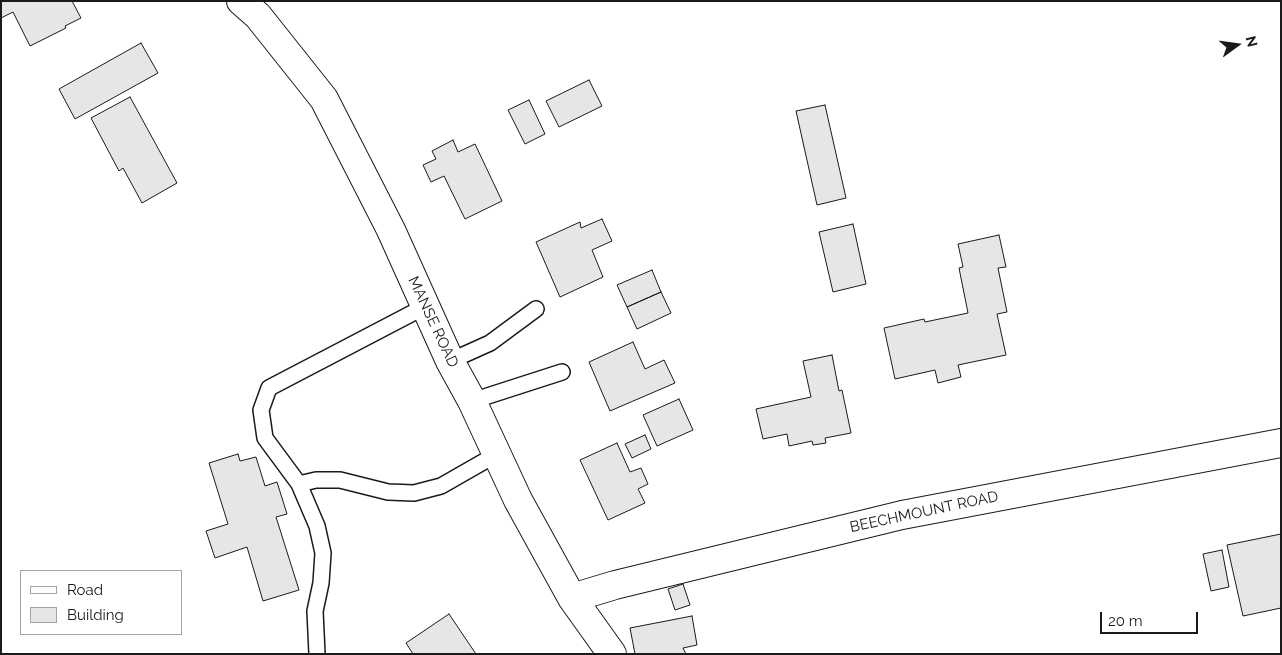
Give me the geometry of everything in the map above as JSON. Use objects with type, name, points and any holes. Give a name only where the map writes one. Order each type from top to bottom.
[{"type":"street","name":"MANSE ROAD","points":[[241,1],[258,16],[324,98],[391,230],[450,361],[472,400],[518,500],[572,598],[612,654]]},
{"type":"street","name":"BEECHMOUNT ROAD","points":[[572,598],[615,585],[902,515],[1281,444]]},
{"type":"lane","points":[[317,654],[315,612],[321,583],[323,553],[316,526],[299,484],[265,438],[261,410],[268,388],[426,306]]},
{"type":"lane","points":[[450,361],[490,343],[536,309]]},
{"type":"lane","points":[[472,400],[562,372]]},
{"type":"lane","points":[[299,484],[316,480],[340,480],[388,492],[414,493],[441,486],[497,454]]},
{"type":"building","points":[[1,1],[72,1],[81,18],[65,26],[66,28],[30,46],[13,12],[1,18]]},
{"type":"building","points":[[141,43],[158,73],[75,119],[59,89]]},
{"type":"building","points":[[589,80],[602,106],[559,127],[546,101]]},
{"type":"building","points":[[130,97],[177,183],[142,203],[123,168],[119,171],[91,118]]},
{"type":"building","points":[[529,100],[545,134],[525,144],[508,110]]},
{"type":"building","points":[[825,105],[846,198],[817,205],[796,111]]},
{"type":"building","points":[[453,140],[458,152],[475,144],[502,201],[465,219],[444,176],[431,182],[423,165],[436,159],[432,151]]},
{"type":"building","points":[[602,219],[612,241],[592,250],[603,277],[560,297],[536,242],[580,222],[581,228]]},
{"type":"building","points":[[853,224],[866,284],[833,292],[819,232]]},
{"type":"building","points":[[999,235],[1006,267],[998,268],[1007,312],[997,314],[1006,355],[958,365],[961,377],[938,383],[935,370],[895,379],[884,328],[924,319],[925,322],[968,313],[959,268],[963,267],[958,244]]},
{"type":"building","points":[[652,270],[661,292],[627,307],[617,285]]},
{"type":"building","points":[[661,292],[671,313],[637,329],[627,307]]},
{"type":"building","points":[[633,342],[645,369],[664,360],[675,383],[610,411],[589,362]]},
{"type":"building","points":[[832,355],[839,391],[842,390],[851,433],[825,438],[826,443],[813,445],[812,441],[789,446],[787,434],[763,439],[756,409],[811,397],[803,361]]},
{"type":"building","points":[[679,399],[693,430],[657,446],[643,415]]},
{"type":"building","points":[[645,435],[651,449],[632,458],[625,444]]},
{"type":"building","points":[[617,443],[630,472],[641,468],[648,484],[638,489],[645,503],[608,520],[580,460]]},
{"type":"building","points":[[238,454],[240,461],[256,457],[265,486],[277,482],[287,514],[276,517],[299,590],[263,601],[247,547],[215,558],[206,531],[228,524],[209,463]]},
{"type":"building","points":[[1281,534],[1281,608],[1243,616],[1227,545]]},
{"type":"building","points":[[1222,550],[1229,587],[1211,591],[1203,554]]},
{"type":"building","points":[[683,584],[690,605],[675,610],[668,589]]},
{"type":"building","points":[[449,614],[476,654],[413,654],[406,643]]},
{"type":"building","points":[[692,616],[697,645],[683,648],[686,654],[635,654],[630,628]]}]
